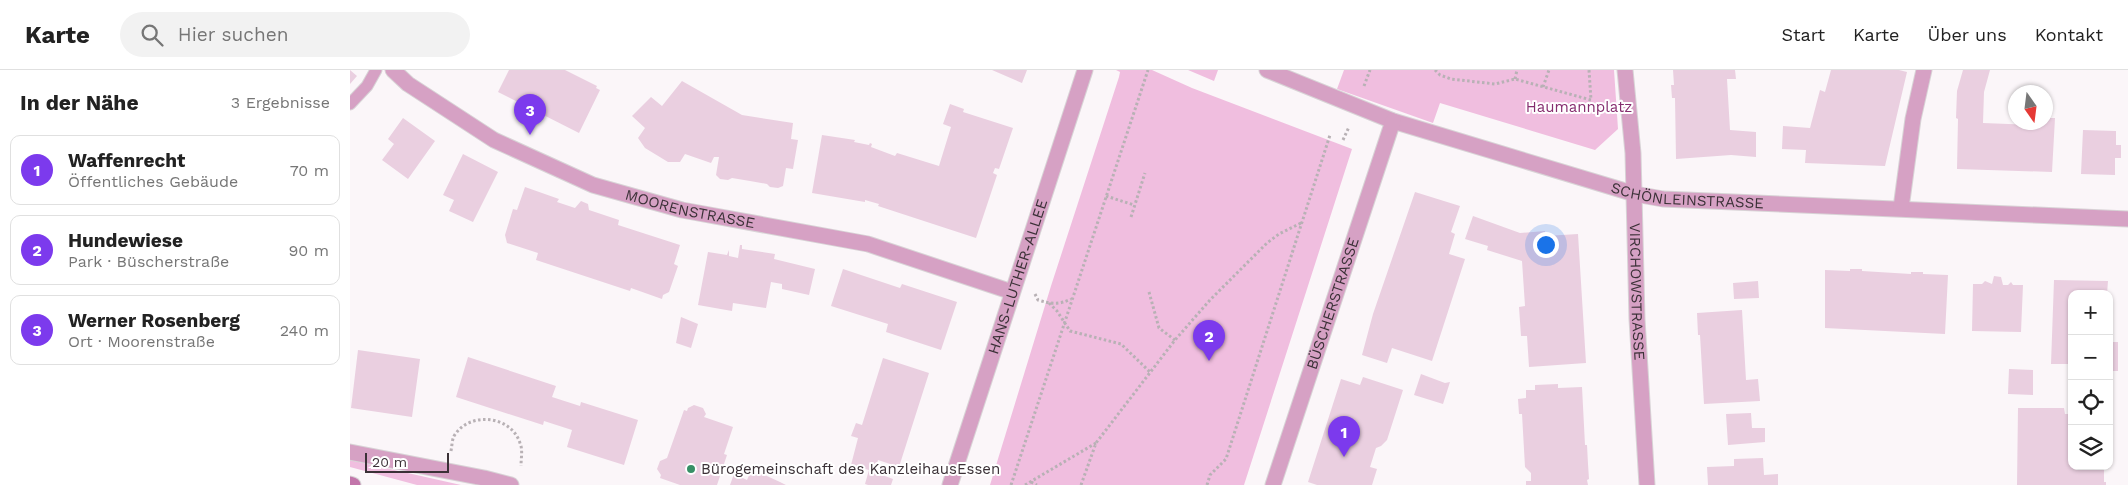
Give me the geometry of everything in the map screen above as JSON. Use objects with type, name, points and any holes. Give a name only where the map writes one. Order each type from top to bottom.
[{"type":"street","name":"MOORENSTRASSE","points":[[394,70],[408,84],[494,140],[592,185],[682,210],[868,244],[1012,292]]},
{"type":"street","name":"HANS-LUTHER-ALLEE","points":[[950,485],[1085,70]]},
{"type":"street","name":"SCHÖNLEINSTRASSE","points":[[1267,70],[1393,121],[1635,194],[1664,199],[2128,219]]},
{"type":"street","name":"VIRCHOWSTRASSE","points":[[1625,70],[1633,152],[1637,320],[1648,485]]},
{"type":"street","points":[[1901,208],[1913,119],[1924,70]]},
{"type":"street","name":"BÜSCHERSTRASSE","points":[[1272,485],[1393,121]]},
{"type":"street","points":[[350,452],[511,485]]},
{"type":"lane","points":[[350,104],[367,86],[376,70]]},
{"type":"path","points":[[1011,485],[1148,70]]},
{"type":"path","points":[[1435,70],[1440,75],[1451,79],[1495,84],[1515,79],[1591,100],[1589,70]]},
{"type":"path","points":[[1515,79],[1517,70]]},
{"type":"path","points":[[1543,87],[1549,70]]},
{"type":"path","points":[[1207,485],[1210,475],[1226,458],[1330,135]]},
{"type":"path","points":[[1131,217],[1145,173]]},
{"type":"path","points":[[1106,196],[1134,205]]},
{"type":"path","points":[[1081,485],[1096,443],[1175,340],[1210,300],[1260,249],[1279,234],[1302,223]]},
{"type":"path","points":[[1033,288],[1038,300],[1049,303],[1057,304],[1072,298]]},
{"type":"path","points":[[1149,292],[1159,328],[1175,340]]},
{"type":"path","points":[[1049,303],[1070,331],[1121,344],[1150,372]]},
{"type":"path","points":[[450,453],[454,437],[463,426],[474,420],[488,418],[510,428],[520,441],[522,450],[521,469]]},
{"type":"path","points":[[1025,485],[1096,443]]},
{"type":"path","points":[[1030,482],[1037,485]]},
{"type":"green space","points":[[1116,70],[1152,70],[1192,88],[1352,149],[1244,485],[990,485],[1051,286],[1119,77],[1120,72]]},
{"type":"green space","points":[[1188,70],[1218,70],[1214,81]]},
{"type":"green space","name":"Haumannplatz","points":[[1344,70],[1614,70],[1618,129],[1595,150],[1440,103],[1433,123],[1337,89]]},
{"type":"green space","points":[[350,460],[461,485],[417,485],[350,467]]},
{"type":"building","points":[[350,70],[357,76],[350,84]]},
{"type":"building","points":[[509,70],[565,70],[597,86],[596,88],[600,90],[579,133],[498,92]]},
{"type":"building","points":[[992,70],[1027,70],[1022,83]]},
{"type":"building","points":[[1673,70],[1735,70],[1736,79],[1727,79],[1730,130],[1756,132],[1756,157],[1731,155],[1676,159],[1675,98],[1672,98],[1671,85],[1674,85]]},
{"type":"building","points":[[1831,70],[1899,70],[1907,72],[1885,166],[1805,163],[1806,150],[1782,149],[1783,126],[1810,128],[1820,90],[1825,92]]},
{"type":"building","points":[[1963,70],[1990,70],[1984,92],[1983,123],[2008,124],[2008,130],[2053,130],[2053,118],[2055,118],[2052,172],[1957,169],[1957,91]]},
{"type":"building","points":[[682,81],[742,115],[793,123],[791,139],[798,140],[793,169],[786,168],[783,186],[778,188],[770,187],[767,184],[732,178],[728,180],[720,179],[716,175],[719,157],[714,157],[711,163],[685,154],[680,162],[668,162],[645,148],[638,138],[645,128],[632,116],[651,97],[662,106]]},
{"type":"building","points":[[950,104],[964,109],[963,112],[1013,128],[999,169],[995,168],[993,173],[997,175],[976,238],[865,200],[865,202],[812,193],[822,135],[855,140],[854,142],[869,145],[870,143],[872,144],[871,147],[895,156],[897,153],[939,166],[951,127],[943,124]]},
{"type":"building","points":[[403,118],[435,141],[408,179],[382,160],[394,144],[388,139]]},
{"type":"building","points":[[2083,130],[2116,131],[2116,145],[2121,145],[2121,158],[2115,158],[2115,175],[2081,174]]},
{"type":"building","points":[[463,154],[498,172],[473,222],[449,211],[454,200],[443,195]]},
{"type":"building","points":[[525,187],[559,199],[557,202],[575,208],[581,201],[588,204],[589,210],[619,220],[618,225],[680,245],[674,264],[678,266],[669,292],[663,295],[662,299],[631,288],[630,291],[536,260],[538,253],[507,243],[505,235],[513,209],[517,210]]},
{"type":"building","points":[[1415,192],[1460,206],[1451,232],[1455,234],[1449,254],[1465,259],[1432,361],[1392,348],[1387,363],[1362,355],[1373,314]]},
{"type":"building","points":[[1473,216],[1520,233],[1545,231],[1545,236],[1578,234],[1586,363],[1529,367],[1527,336],[1521,336],[1519,307],[1525,306],[1522,261],[1487,250],[1488,246],[1465,239]]},
{"type":"building","points":[[740,245],[742,245],[742,249],[775,254],[774,259],[815,269],[809,295],[782,289],[782,284],[771,282],[766,308],[733,303],[732,311],[698,305],[708,252],[727,255],[729,250],[729,256],[738,258]]},
{"type":"building","points":[[843,269],[900,288],[902,284],[957,302],[941,350],[886,332],[888,324],[831,306]]},
{"type":"building","points":[[1850,269],[1948,275],[1945,334],[1825,328],[1825,270],[1850,271]]},
{"type":"building","points":[[1994,276],[2001,277],[2003,285],[2008,285],[2011,282],[2013,285],[2023,285],[2021,332],[1972,331],[1973,284],[1982,284],[1985,281],[1992,284]]},
{"type":"building","points":[[2054,280],[2108,281],[2107,290],[2068,290],[2068,364],[2051,364]]},
{"type":"building","points":[[1758,281],[1759,298],[1734,299],[1733,283]]},
{"type":"building","points":[[1742,310],[1746,380],[1758,379],[1760,401],[1704,404],[1697,313]]},
{"type":"building","points":[[681,317],[698,324],[691,348],[676,343]]},
{"type":"building","points":[[2113,342],[2118,342],[2118,371],[2113,371]]},
{"type":"building","points":[[358,350],[420,359],[412,417],[351,408]]},
{"type":"building","points":[[468,357],[556,386],[552,397],[580,406],[581,402],[638,420],[624,465],[567,447],[572,430],[544,421],[543,425],[456,397]]},
{"type":"building","points":[[883,358],[929,373],[899,467],[878,460],[874,472],[893,479],[891,485],[868,485],[865,484],[869,470],[851,465],[858,438],[851,436],[856,423],[862,425]]},
{"type":"building","points":[[2009,369],[2033,370],[2033,395],[2008,394]]},
{"type":"building","points":[[1421,374],[1445,383],[1450,382],[1443,404],[1414,395]]},
{"type":"building","points":[[1363,377],[1403,390],[1387,440],[1376,448],[1370,467],[1377,469],[1372,485],[1317,485],[1308,482],[1341,379],[1360,385]]},
{"type":"building","points":[[1558,384],[1558,388],[1582,387],[1588,485],[1526,485],[1526,481],[1531,481],[1531,473],[1525,467],[1522,414],[1519,414],[1518,399],[1526,398],[1526,390],[1535,390],[1535,385]]},
{"type":"building","points":[[694,405],[703,408],[706,414],[704,417],[733,427],[724,454],[727,455],[717,485],[680,485],[660,478],[661,475],[657,469],[660,461],[667,458],[684,410],[687,411],[688,408]]},
{"type":"building","points":[[2018,408],[2064,408],[2065,414],[2068,414],[2068,470],[2104,470],[2104,482],[2106,482],[2106,485],[2017,485]]},
{"type":"building","points":[[1751,413],[1752,428],[1765,428],[1765,442],[1728,445],[1726,414]]},
{"type":"building","points":[[1763,458],[1764,475],[1778,474],[1778,485],[1708,485],[1707,467],[1734,466],[1734,459]]},
{"type":"building","points":[[752,469],[786,485],[730,485],[734,474],[747,480]]},
{"type":"place","name":"Werner Rosenberg","points":[[530,135]]},
{"type":"place","name":"Hundewiese","points":[[1209,361]]},
{"type":"place","name":"Waffenrecht","points":[[1344,457]]},
{"type":"place","name":"Bürogemeinschaft des KanzleihausEssen","points":[[691,469]]}]
